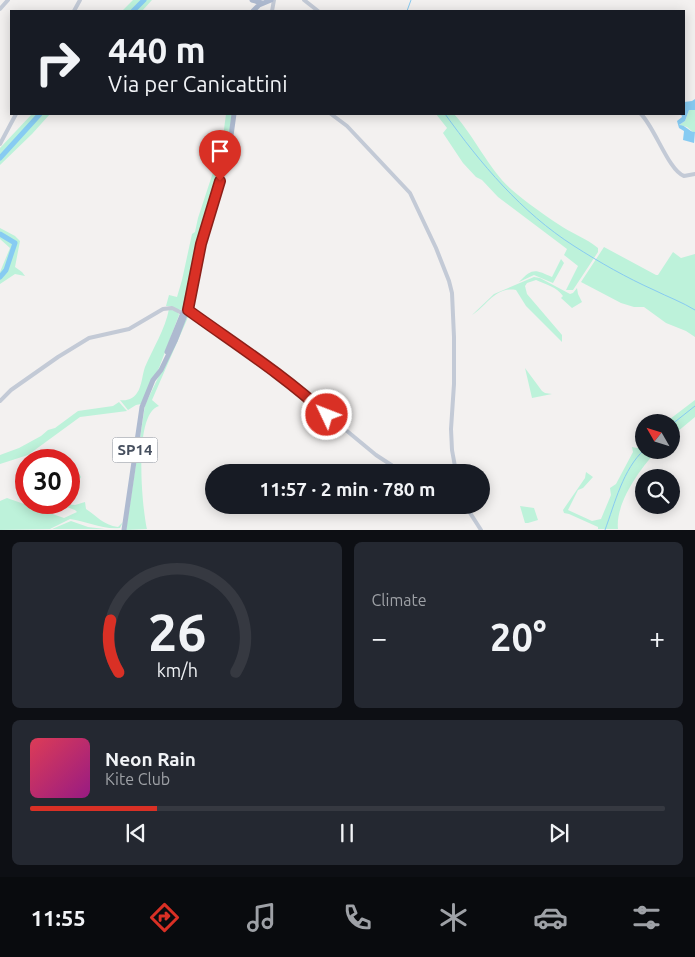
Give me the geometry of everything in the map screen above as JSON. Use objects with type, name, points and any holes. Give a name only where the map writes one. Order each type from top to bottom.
[{"type":"main road","points":[[250,0],[268,1]]},
{"type":"main road","points":[[253,10],[268,1]]},
{"type":"main road","name":"SP14","points":[[124,530],[142,407],[153,380],[175,341],[229,150],[234,115]]},
{"type":"main road","name":"SP14","points":[[158,374],[183,311],[197,260]]},
{"type":"street","points":[[0,9],[8,0]]},
{"type":"street","points":[[304,0],[317,10]]},
{"type":"street","points":[[268,1],[272,10]]},
{"type":"street","points":[[268,1],[272,10]]},
{"type":"street","points":[[0,144],[15,115]]},
{"type":"street","points":[[332,115],[347,126],[410,193],[449,280],[452,293],[454,337],[454,384],[451,430],[455,464]]},
{"type":"street","points":[[642,115],[652,128],[674,170],[684,176],[695,174]]},
{"type":"street","points":[[0,401],[11,390],[85,340],[129,329],[159,310],[172,308],[183,311],[266,364],[376,455],[390,464]]},
{"type":"street","points":[[471,514],[481,530]]},
{"type":"green space","points":[[133,0],[152,0],[143,10],[123,10]]},
{"type":"green space","points":[[689,110],[695,110],[695,132],[679,125],[685,121]]},
{"type":"green space","points":[[31,115],[49,115],[0,165],[0,148]]},
{"type":"green space","points":[[226,115],[232,115],[227,150],[196,255],[183,309],[179,310],[166,306],[169,295],[177,297],[192,234],[195,232],[222,145]]},
{"type":"green space","points":[[437,115],[455,115],[496,173],[512,190],[552,220],[598,248],[598,252],[573,290],[566,290],[578,266],[564,255],[567,249],[498,197],[482,180],[476,177],[463,163],[443,133],[447,128]]},
{"type":"green space","points":[[0,228],[20,241],[15,267],[25,276],[15,274],[0,284],[0,272],[10,248],[0,239]]},
{"type":"green space","points":[[604,247],[656,275],[658,275],[673,252],[681,258],[695,254],[695,337],[666,323],[644,307],[634,307],[621,303],[581,282]]},
{"type":"green space","points":[[561,259],[564,263],[553,283],[534,275],[519,282],[527,274],[534,271],[542,272],[552,277]]},
{"type":"green space","points":[[534,277],[540,278],[570,294],[577,288],[582,302],[572,308],[561,298],[563,296],[558,290],[551,286],[536,280],[527,283],[525,286],[527,294],[562,335],[562,342],[526,306],[516,290],[502,291],[472,315],[494,294]]},
{"type":"green space","points":[[169,309],[178,312],[179,315],[159,368],[141,404],[128,410],[120,400],[132,398],[139,390],[145,367],[162,332]]},
{"type":"green space","points":[[189,313],[191,314],[152,400],[159,406],[151,412],[145,425],[141,462],[143,502],[147,529],[126,530],[145,405]]},
{"type":"green space","points":[[525,368],[542,391],[552,394],[532,398]]},
{"type":"green space","points":[[695,400],[695,417],[680,430],[680,414],[677,414]]},
{"type":"green space","points":[[119,402],[127,411],[80,417],[36,449],[16,449],[41,436],[48,430],[55,428],[78,411],[113,406]]},
{"type":"green space","points":[[632,447],[635,448],[635,459],[650,459],[642,469],[635,469],[635,479],[620,509],[618,529],[598,529],[598,527],[564,513],[563,510],[585,478],[586,472],[593,477],[583,488],[578,490],[568,510],[592,521],[601,519],[611,495],[610,488],[616,484],[633,452]]},
{"type":"green space","points":[[15,449],[15,459],[0,464],[0,455]]},
{"type":"green space","points":[[7,498],[15,501],[15,514],[53,514],[64,518],[73,514],[80,514],[80,504],[85,502],[86,509],[104,522],[118,527],[123,522],[120,528],[114,528],[101,527],[70,519],[50,529],[0,530],[0,501]]},
{"type":"green space","points":[[520,506],[534,508],[538,520],[525,523]]},
{"type":"green space","points":[[71,521],[88,527],[105,529],[52,529]]},
{"type":"water","points":[[695,99],[695,110],[689,110],[685,121],[679,125],[695,132],[694,143],[683,140],[684,131],[679,128],[677,121],[682,117],[681,115],[685,115],[685,102]]},
{"type":"waterway","points":[[134,10],[144,0]]},
{"type":"waterway","points":[[407,10],[411,0]]},
{"type":"waterway","points":[[0,158],[39,115]]},
{"type":"waterway","points":[[446,115],[503,186],[555,233],[613,270],[695,310]]},
{"type":"waterway","points":[[0,234],[15,243],[6,270],[0,277]]},
{"type":"waterway","points":[[680,418],[695,406]]},
{"type":"waterway","points":[[605,530],[625,477],[636,459]]},
{"type":"route","points":[[220,181],[197,260],[188,310],[221,335],[266,364],[327,415]]}]
